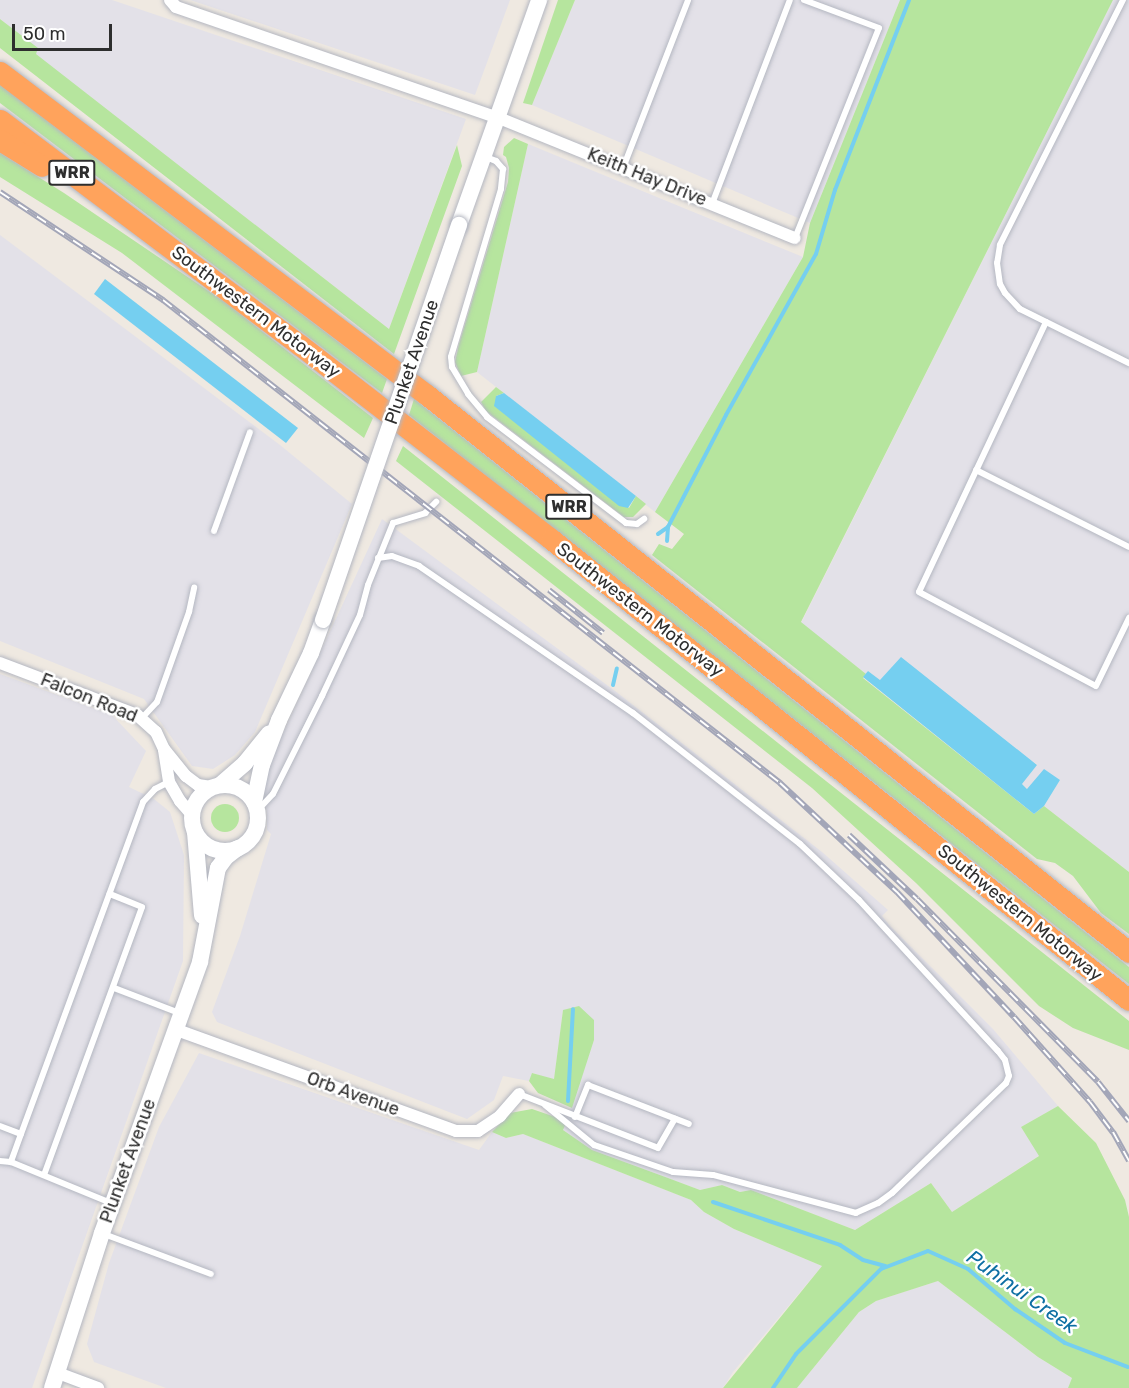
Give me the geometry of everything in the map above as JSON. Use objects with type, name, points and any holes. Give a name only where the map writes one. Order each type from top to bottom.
[{"type":"highway","name":"Southwestern Motorway","points":[[0,72],[445,409],[1129,952]]},
{"type":"highway","name":"Southwestern Motorway","points":[[0,120],[144,226],[542,532],[1129,1000]]},
{"type":"highway","points":[[0,140],[144,226]]},
{"type":"main road","name":"Plunket Avenue","points":[[256,807],[262,765],[323,620],[538,0]]},
{"type":"main road","name":"Plunket Avenue","points":[[217,786],[245,763],[279,720]]},
{"type":"main road","points":[[217,786],[240,788],[256,807],[254,833],[238,848],[218,850],[200,840],[194,823],[199,798],[217,786]]},
{"type":"main road","name":"Plunket Avenue","points":[[194,823],[204,935]]},
{"type":"main road","name":"Plunket Avenue","points":[[55,1380],[112,1203],[200,962],[218,868],[226,857],[238,848]]},
{"type":"street","name":"Keith Hay Drive","points":[[170,0],[176,7],[499,117],[795,238]]},
{"type":"street","name":"Falcon Road","points":[[0,663],[115,705],[141,719],[156,732],[164,749],[186,776],[198,785],[217,786]]},
{"type":"street","name":"Falcon Road","points":[[164,749],[170,782],[194,823]]},
{"type":"street","name":"Orb Avenue","points":[[179,1022],[456,1131],[478,1131],[500,1116],[519,1094]]},
{"type":"street","points":[[55,1380],[98,1388]]},
{"type":"lane","points":[[623,168],[688,0]]},
{"type":"lane","points":[[712,204],[790,0]]},
{"type":"lane","points":[[795,238],[879,28],[804,0]]},
{"type":"lane","points":[[1124,0],[1000,245],[997,263],[1000,284],[1020,309],[1129,363]]},
{"type":"lane","points":[[485,156],[496,161],[503,169],[501,189],[452,357],[452,367],[468,394],[487,417],[626,523],[637,524],[644,519]]},
{"type":"lane","points":[[1046,322],[919,591],[1096,686],[1129,618]]},
{"type":"lane","points":[[214,531],[250,432]]},
{"type":"lane","points":[[976,470],[1129,547]]},
{"type":"lane","points":[[256,807],[273,794],[317,706],[360,615],[378,558],[393,523],[425,513],[435,502]]},
{"type":"lane","points":[[378,558],[393,556],[419,566],[633,713],[800,844],[859,900],[998,1051],[1005,1060],[1009,1076],[1005,1083],[892,1193],[878,1203],[856,1213],[713,1174],[683,1174],[594,1145],[545,1105]]},
{"type":"lane","points":[[141,719],[157,702],[189,612],[194,588]]},
{"type":"lane","points":[[11,1162],[143,802],[155,789],[170,782]]},
{"type":"lane","points":[[44,1175],[142,907],[109,894]]},
{"type":"lane","points":[[114,988],[179,1022]]},
{"type":"lane","points":[[575,1117],[588,1085],[689,1124]]},
{"type":"lane","points":[[519,1094],[658,1148],[675,1118]]},
{"type":"lane","points":[[0,1126],[21,1134]]},
{"type":"lane","points":[[0,1161],[11,1162],[112,1203]]},
{"type":"lane","points":[[102,1233],[211,1274]]},
{"type":"shaded area","points":[[0,0],[112,0],[466,119],[389,329],[35,54],[37,48],[0,19]]},
{"type":"shaded area","points":[[190,0],[510,0],[475,95]]},
{"type":"shaded area","points":[[575,0],[900,0],[810,223],[532,105]]},
{"type":"shaded area","points":[[1113,0],[1129,0],[1129,872],[1044,806],[1060,780],[1028,789],[1022,784],[1037,764],[880,680],[868,671],[866,674],[801,623]]},
{"type":"shaded area","points":[[528,144],[803,257],[655,512],[477,372]]},
{"type":"shaded area","points":[[0,235],[280,445],[352,504],[255,732],[235,755],[213,769],[192,766],[144,699],[0,641]]},
{"type":"shaded area","points":[[382,519],[615,691],[822,852],[888,910],[882,916],[890,926],[993,1029],[1058,1106],[1021,1127],[1040,1155],[952,1212],[931,1183],[855,1230],[751,1190],[740,1192],[722,1185],[700,1190],[592,1150],[563,1130],[594,1040],[563,1010],[554,1080],[533,1073],[529,1081],[503,1076],[494,1100],[467,1119],[217,1022],[212,1012],[240,936],[271,834],[267,830],[264,790],[268,766]]},
{"type":"shaded area","points":[[0,674],[112,715],[146,751],[129,787],[154,799],[170,812],[184,855],[183,961],[32,1388],[0,1388]]},
{"type":"shaded area","points":[[199,1053],[479,1150],[492,1132],[506,1138],[523,1134],[691,1200],[704,1212],[734,1229],[822,1266],[733,1372],[723,1388],[166,1388],[94,1362],[87,1344],[109,1263],[159,1127]]},
{"type":"shaded area","points":[[938,1281],[1038,1357],[1072,1378],[1068,1388],[797,1388],[859,1312],[876,1301]]},
{"type":"green space","points":[[558,0],[575,0],[532,105],[523,103]]},
{"type":"green space","points":[[900,0],[1113,0],[801,622],[866,674],[863,678],[1034,814],[1044,806],[1129,872],[1129,934],[1101,913],[1073,876],[1055,863],[1037,859],[652,555],[659,544],[672,549],[684,534],[655,512],[803,257],[810,223]]},
{"type":"green space","points":[[0,19],[38,48],[36,54],[389,329],[457,145],[462,166],[394,354],[0,48]]},
{"type":"green space","points":[[0,85],[387,379],[382,393],[0,103]]},
{"type":"green space","points":[[514,138],[528,144],[477,372],[461,376],[455,362],[459,344],[508,182],[509,168],[506,157],[503,155],[504,147]]},
{"type":"green space","points":[[0,153],[64,193],[226,303],[373,418],[364,438],[122,253],[0,177]]},
{"type":"green space","points":[[496,387],[504,393],[496,396],[629,508],[636,496],[646,504],[633,517],[624,517],[486,411],[481,402]]},
{"type":"green space","points":[[414,399],[1129,967],[1129,984],[409,415]]},
{"type":"green space","points":[[403,446],[1129,1021],[1129,1050],[1073,1028],[1039,1006],[916,883],[812,788],[396,461]]},
{"type":"green space","points":[[225,804],[235,808],[239,818],[235,828],[225,832],[215,828],[211,818],[215,808]]},
{"type":"green space","points":[[579,1006],[594,1020],[594,1040],[572,1108],[538,1093],[529,1081],[532,1073],[554,1079],[563,1010]]},
{"type":"green space","points":[[1058,1106],[1096,1143],[1125,1200],[1129,1217],[1129,1388],[1068,1388],[1072,1378],[1038,1357],[938,1281],[876,1301],[859,1312],[797,1388],[723,1388],[822,1266],[734,1229],[704,1212],[691,1200],[523,1134],[506,1138],[492,1132],[510,1113],[532,1109],[567,1121],[563,1130],[592,1150],[700,1190],[722,1185],[740,1192],[751,1190],[855,1230],[931,1183],[952,1212],[1039,1156],[1021,1127]]},
{"type":"water","points":[[105,279],[298,428],[286,443],[94,294]]},
{"type":"water","points":[[504,393],[636,496],[628,508],[619,506],[494,406],[496,396]]},
{"type":"water","points":[[901,657],[1037,765],[1022,784],[1027,789],[1044,769],[1060,780],[1044,806],[1034,814],[863,677],[868,671],[880,680]]},
{"type":"waterway","points":[[668,527],[726,415],[816,254],[835,190],[909,0]]},
{"type":"waterway","points":[[658,534],[668,527],[667,541]]},
{"type":"waterway","points":[[613,685],[617,668]]},
{"type":"waterway","points":[[568,1101],[573,1009]]},
{"type":"waterway","points":[[713,1202],[840,1245],[863,1260],[885,1266]]},
{"type":"waterway","name":"Puhinui Creek","points":[[773,1388],[796,1354],[881,1269],[928,1251],[968,1269],[1015,1309],[1065,1343],[1128,1367]]},
{"type":"railway","points":[[0,192],[163,300],[780,783],[897,892],[1014,1017],[1090,1102],[1113,1132],[1129,1161]]},
{"type":"railway","points":[[549,590],[603,633]]},
{"type":"railway","points":[[849,835],[917,899],[1098,1082],[1129,1121]]}]
